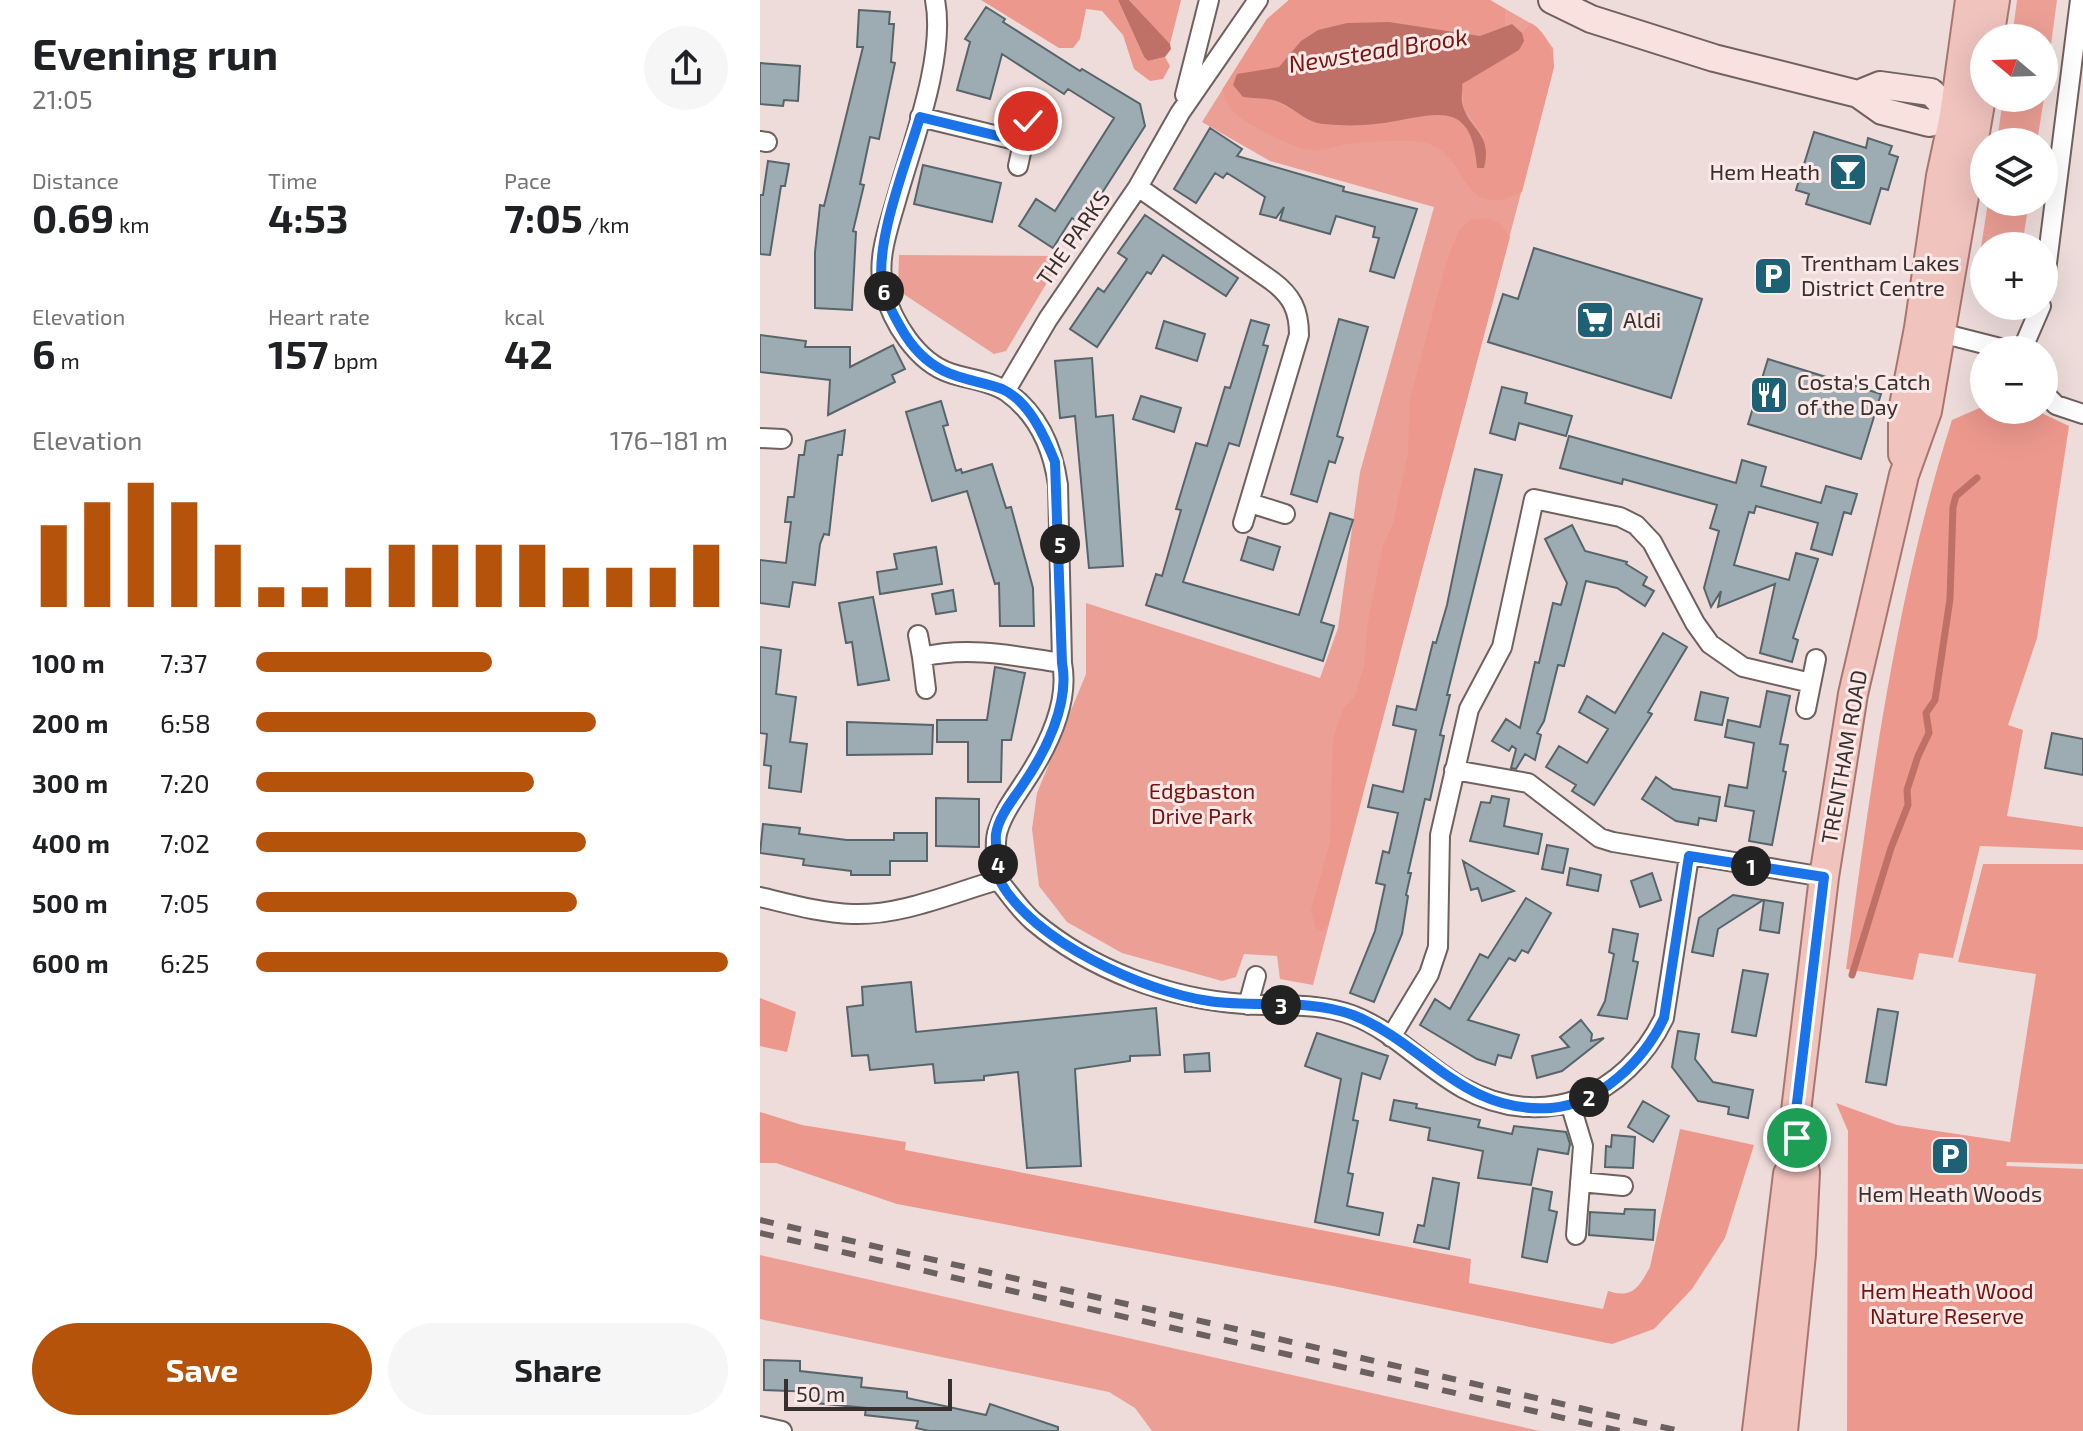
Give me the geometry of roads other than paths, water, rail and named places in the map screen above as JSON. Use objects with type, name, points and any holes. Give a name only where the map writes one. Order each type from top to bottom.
[{"type":"main road","points":[[1552,0],[1591,19],[1701,53],[1858,94],[1880,85],[1931,92],[1967,118]]},
{"type":"main road","name":"TRENTHAM ROAD","points":[[1771,1423],[1805,1186],[1796,1111],[1824,877],[1853,694],[1904,475],[1927,411],[1941,333],[1967,118],[1970,0]]},
{"type":"main road","points":[[1991,24],[1995,0]]},
{"type":"main road","name":"TRENTHAM ROAD","points":[[1904,475],[1903,411],[1919,328],[1941,176],[1970,111]]},
{"type":"street","points":[[935,0],[939,33],[920,117],[885,238],[881,266],[883,289],[906,336],[922,356],[945,372],[1006,390],[1031,415],[1046,439],[1055,462],[1062,663],[1066,683],[1040,754],[1007,807],[996,833],[998,880],[1030,919],[1065,946],[1164,990],[1207,1001],[1300,1005],[1353,1015],[1391,1037],[1461,1087],[1491,1101],[1524,1108],[1554,1108],[1590,1096],[1627,1070],[1654,1039],[1664,1018],[1689,856]]},
{"type":"street","name":"THE PARKS","points":[[1180,113],[1209,0]]},
{"type":"street","name":"THE PARKS","points":[[1006,390],[1048,319],[1138,187],[1180,113],[1258,0]]},
{"type":"street","points":[[2051,232],[2080,0]]},
{"type":"street","points":[[920,117],[1023,142]]},
{"type":"street","points":[[1018,166],[1028,121]]},
{"type":"street","points":[[1138,187],[1279,286],[1295,304],[1299,335],[1243,523]]},
{"type":"street","points":[[1941,333],[1970,340]]},
{"type":"street","points":[[2058,406],[2083,414]]},
{"type":"street","points":[[760,438],[782,439]]},
{"type":"street","points":[[1391,1037],[1429,974],[1438,947],[1440,835],[1469,709],[1502,647],[1534,499],[1620,517],[1636,525],[1652,542],[1695,623],[1710,644],[1743,667],[1811,683]]},
{"type":"street","points":[[1250,503],[1285,514]]},
{"type":"street","points":[[918,635],[926,689]]},
{"type":"street","points":[[922,657],[947,651],[982,652],[1062,663]]},
{"type":"street","points":[[1806,709],[1816,659]]},
{"type":"street","points":[[1454,770],[1528,783],[1600,838],[1689,856],[1824,877]]},
{"type":"street","points":[[760,897],[817,910],[854,914],[885,912],[998,880]]},
{"type":"street","points":[[1248,1005],[1256,976]]},
{"type":"street","points":[[1570,1103],[1583,1146],[1576,1235]]},
{"type":"street","points":[[1580,1182],[1623,1186]]},
{"type":"street","points":[[760,1426],[782,1431]]},
{"type":"water","points":[[1118,0],[1129,0],[1170,44],[1171,49],[1165,57],[1148,61],[1144,57]]},
{"type":"water","name":"Newstead Brook","points":[[1389,22],[1480,36],[1512,24],[1522,33],[1524,41],[1519,50],[1462,84],[1465,112],[1483,139],[1486,156],[1484,168],[1477,168],[1468,130],[1459,120],[1448,116],[1435,115],[1369,125],[1323,124],[1311,121],[1274,100],[1243,97],[1233,85],[1237,74],[1279,67],[1301,41],[1318,30],[1347,23]]},
{"type":"waterway","points":[[1852,975],[1891,848],[1908,805],[1907,790],[1929,733],[1926,713],[1935,700],[1950,599],[1953,507],[1956,496],[1977,478]]},
{"type":"railway","points":[[760,1220],[1680,1431]]},
{"type":"railway","points":[[760,1233],[1620,1431]]},
{"type":"place","name":"Hem Heath","points":[[1848,172]]},
{"type":"place","name":"Trentham Lakes District Centre","points":[[1773,276]]},
{"type":"place","name":"Aldi","points":[[1595,320]]},
{"type":"place","name":"Costa's Catch of the Day","points":[[1769,395]]},
{"type":"place","name":"Hem Heath Woods","points":[[1950,1156]]},
{"type":"park label","name":"Edgbaston Drive Park","points":[[1202,804]]},
{"type":"park label","name":"Hem Heath Wood Nature Reserve","points":[[1947,1304]]}]
